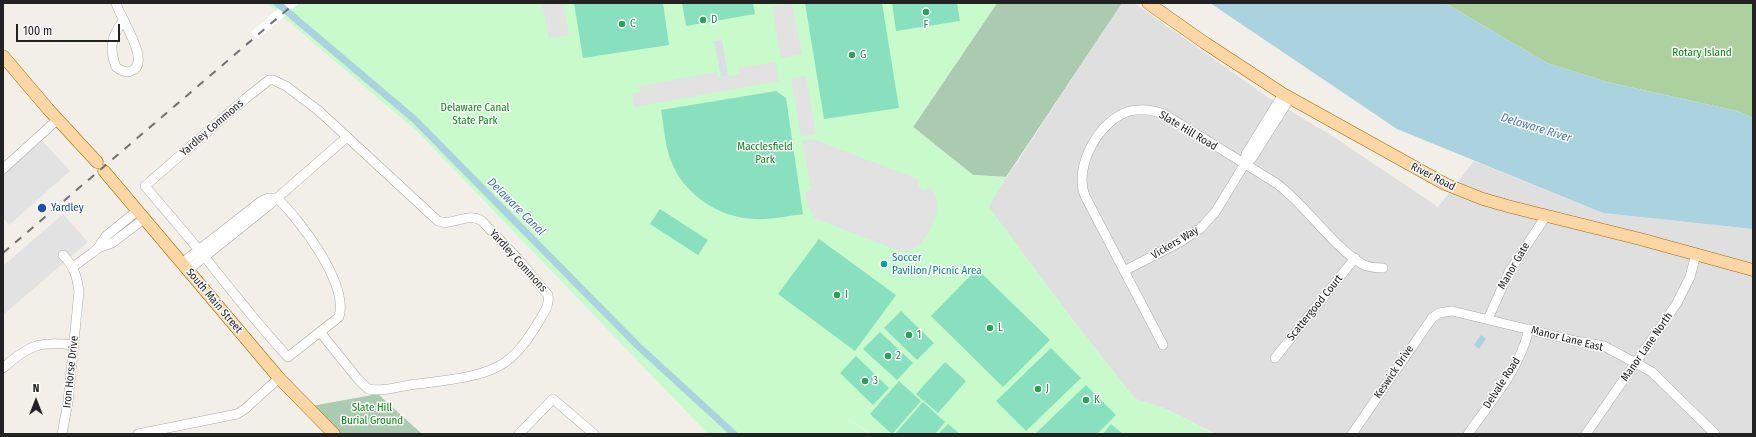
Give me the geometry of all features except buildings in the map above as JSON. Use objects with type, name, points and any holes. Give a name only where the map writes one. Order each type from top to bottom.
[{"type":"main road","name":"River Road","points":[[1148,3],[1205,43],[1287,96],[1445,184],[1483,199],[1753,270]]},
{"type":"main road","name":"South Main Street","points":[[3,56],[101,166],[279,378],[330,431]]},
{"type":"street","points":[[116,3],[123,21],[131,33],[139,59],[137,66],[133,71],[127,72],[116,67],[112,49],[114,32],[123,21]]},
{"type":"street","name":"Yardley Commons","points":[[276,198],[290,213],[327,262],[342,309],[339,316],[288,357],[256,322],[145,186],[269,80],[273,80],[286,86],[300,95],[438,221],[447,223],[468,218],[478,219],[482,222],[541,285],[548,296],[549,301],[546,310],[520,348],[501,366],[489,371],[457,378],[393,388],[368,390],[356,378],[320,332]]},
{"type":"street","name":"Vickers Way","points":[[1124,271],[1180,242],[1201,228],[1216,211],[1244,165],[1246,154],[1287,96]]},
{"type":"street","name":"Slate Hill Road","points":[[1163,345],[1085,196],[1081,179],[1085,159],[1100,134],[1110,123],[1122,114],[1130,111],[1143,109],[1164,114],[1290,194],[1337,242],[1355,258],[1365,265],[1375,268],[1383,268]]},
{"type":"street","points":[[3,169],[58,119]]},
{"type":"street","points":[[185,267],[276,198],[346,137]]},
{"type":"street","points":[[63,255],[72,266],[98,248],[106,236],[141,215]]},
{"type":"street","name":"Manor Gate","points":[[1488,319],[1509,272],[1546,216]]},
{"type":"street","name":"Manor Lane North","points":[[1586,434],[1677,304],[1690,277],[1696,254]]},
{"type":"street","name":"Scattergood Court","points":[[1275,358],[1355,258]]},
{"type":"street","name":"Iron Horse Drive","points":[[62,434],[66,413],[78,309],[78,281],[72,266]]},
{"type":"street","name":"Manor Lane East","points":[[1439,313],[1452,310],[1604,346],[1652,372],[1710,432]]},
{"type":"street","name":"Keswick Drive","points":[[1352,434],[1432,318],[1439,313]]},
{"type":"street","name":"Delvale Road","points":[[1468,434],[1519,360],[1529,329]]},
{"type":"street","points":[[3,368],[22,352],[36,345],[57,343],[74,345]]},
{"type":"street","points":[[138,434],[237,414],[245,409],[279,378]]},
{"type":"street","points":[[519,434],[553,399],[594,434]]},
{"type":"shaded area","points":[[542,3],[563,3],[569,35],[549,38]]},
{"type":"shaded area","points":[[792,3],[802,54],[781,58],[772,7]]},
{"type":"shaded area","points":[[1122,3],[1134,3],[1269,98],[1334,137],[1438,207],[1474,161],[1603,213],[1753,229],[1753,434],[1216,434],[1166,409],[1135,399],[1073,320],[988,207],[998,189]]},
{"type":"shaded area","points":[[722,40],[728,76],[721,77],[714,41]]},
{"type":"shaded area","points":[[775,62],[779,81],[634,107],[632,93],[640,92],[639,86],[717,72],[718,78],[739,74],[739,68]]},
{"type":"shaded area","points":[[806,76],[816,134],[801,136],[791,79]]},
{"type":"shaded area","points":[[814,139],[919,180],[918,186],[923,190],[930,187],[936,197],[937,210],[932,226],[921,243],[908,252],[900,251],[819,220],[813,216],[807,204],[805,192],[811,190],[802,140]]},
{"type":"shaded area","points":[[42,140],[70,171],[9,225],[3,218],[3,174]]},
{"type":"shaded area","points":[[63,214],[88,242],[3,315],[3,266]]},
{"type":"green space","name":"Macclesfield Park","points":[[267,3],[997,3],[913,127],[973,175],[1006,177],[989,207],[1073,320],[1135,399],[1166,409],[1215,434],[872,434],[838,413],[870,434],[708,434],[420,134]]},
{"type":"green space","name":"C","points":[[574,3],[663,3],[669,45],[583,58]]},
{"type":"green space","name":"D","points":[[682,3],[753,3],[755,14],[686,26]]},
{"type":"green space","name":"G","points":[[805,3],[882,3],[899,108],[824,119]]},
{"type":"green space","name":"F","points":[[892,3],[957,3],[960,21],[896,31]]},
{"type":"green space","points":[[997,3],[1122,3],[1006,177],[973,175],[913,127]]},
{"type":"green space","name":"Rotary Island","points":[[1445,3],[1753,3],[1753,118],[1737,111],[1607,82],[1547,63]]},
{"type":"green space","points":[[776,91],[786,98],[803,214],[754,219],[741,218],[716,209],[694,194],[684,184],[677,173],[667,149],[661,110]]},
{"type":"green space","points":[[660,209],[708,240],[698,255],[650,224]]},
{"type":"green space","name":"I","points":[[819,239],[896,295],[855,351],[778,294]]},
{"type":"green space","name":"L","points":[[977,269],[1050,340],[1003,387],[931,316]]},
{"type":"green space","name":"1","points":[[901,311],[934,343],[917,360],[884,328]]},
{"type":"green space","name":"2","points":[[880,332],[913,363],[897,380],[863,349]]},
{"type":"green space","name":"J","points":[[1051,348],[1081,378],[1026,431],[996,401]]},
{"type":"green space","name":"3","points":[[856,356],[889,388],[873,405],[840,373]]},
{"type":"green space","points":[[945,362],[966,381],[938,413],[916,394]]},
{"type":"green space","points":[[899,381],[921,401],[892,434],[870,414]]},
{"type":"green space","name":"K","points":[[1086,385],[1116,415],[1097,434],[1035,434]]},
{"type":"green space","name":"Slate Hill Burial Ground","points":[[378,394],[422,434],[334,434],[306,407]]},
{"type":"green space","points":[[923,402],[945,422],[935,434],[895,434]]},
{"type":"green space","points":[[948,424],[960,434],[938,434]]},
{"type":"green space","points":[[1111,424],[1123,434],[1103,434]]},
{"type":"water","name":"Delaware River","points":[[1210,3],[1445,3],[1547,63],[1607,82],[1737,111],[1753,118],[1753,229],[1603,213],[1397,129]]},
{"type":"water","points":[[1481,335],[1486,339],[1479,349],[1474,345]]},
{"type":"pier","points":[[285,3],[299,3],[258,39],[251,32]]},
{"type":"waterway","name":"Delaware Canal","points":[[277,3],[414,119],[637,345],[734,434]]},
{"type":"railway","points":[[3,253],[295,3]]},
{"type":"place","name":"F","points":[[926,12]]},
{"type":"place","name":"D","points":[[703,20]]},
{"type":"place","name":"C","points":[[622,24]]},
{"type":"place","name":"G","points":[[852,55]]},
{"type":"place","name":"Yardley","points":[[42,208]]},
{"type":"place","name":"Soccer Pavilion/Picnic Area","points":[[884,264]]},
{"type":"place","name":"I","points":[[837,295]]},
{"type":"place","name":"L","points":[[990,328]]},
{"type":"place","name":"1","points":[[909,335]]},
{"type":"place","name":"2","points":[[888,356]]},
{"type":"place","name":"3","points":[[865,381]]},
{"type":"place","name":"J","points":[[1038,389]]},
{"type":"place","name":"K","points":[[1086,400]]},
{"type":"park label","name":"Delaware Canal State Park","points":[[475,114]]}]
